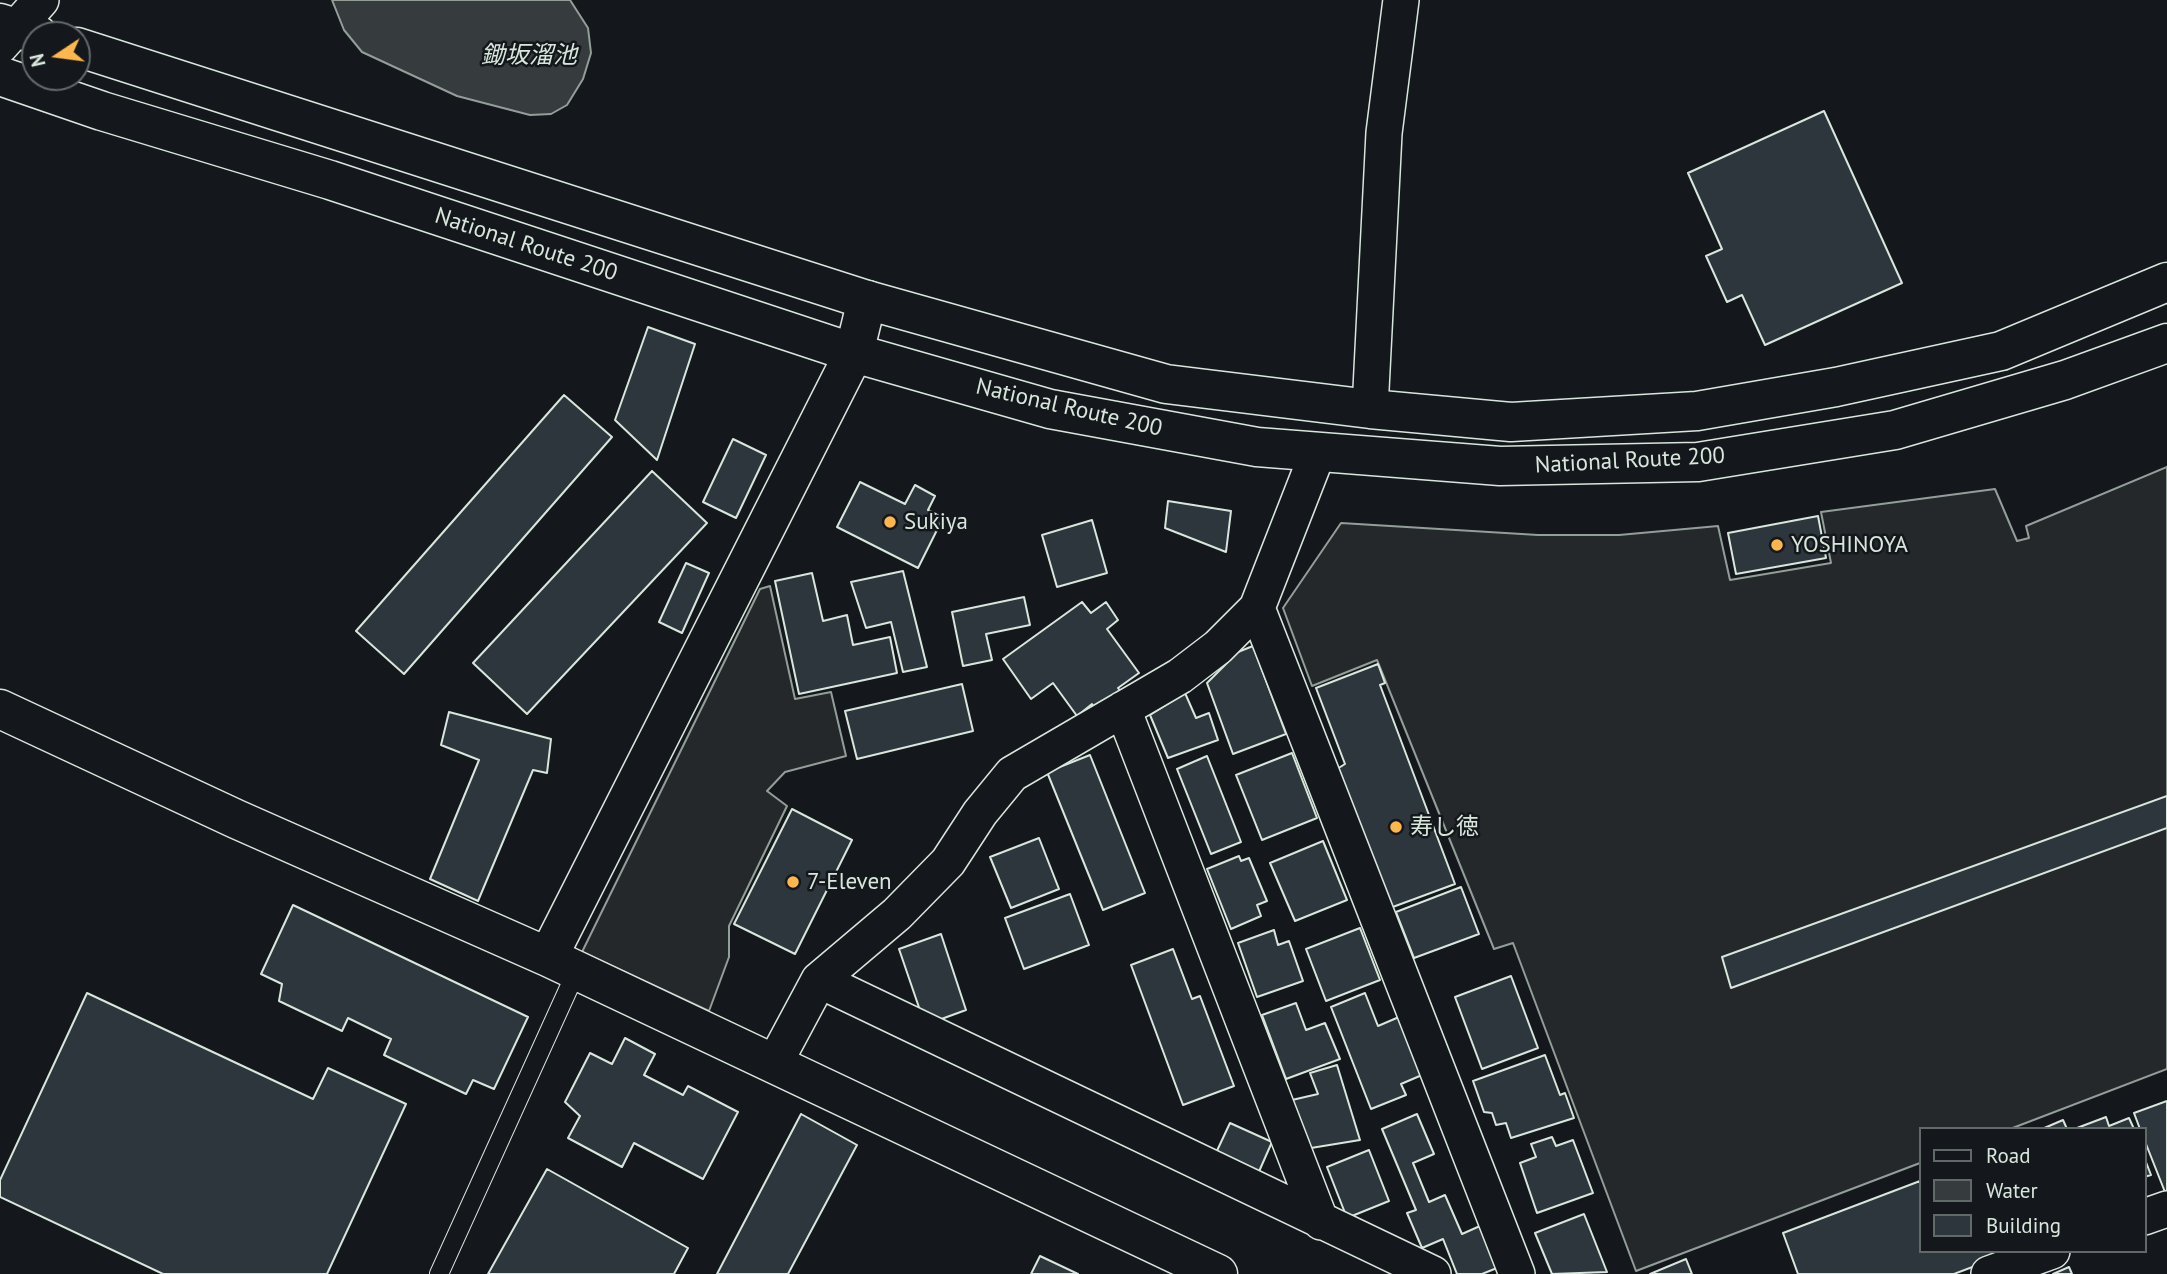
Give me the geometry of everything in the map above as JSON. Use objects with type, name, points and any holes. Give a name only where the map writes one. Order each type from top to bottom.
[{"type":"main road","name":"National Route 200","points":[[91,51],[867,300],[1166,384],[1370,409],[1511,422],[1697,411],[1836,387],[2001,351],[2167,282]]},
{"type":"main road","name":"National Route 200","points":[[0,76],[102,111],[330,180],[854,353],[1050,409],[1257,447],[1500,466],[1698,462],[1895,430],[2066,380],[2167,343]]},
{"type":"main road","points":[[563,963],[854,353],[867,300]]},
{"type":"main road","points":[[0,709],[236,818],[563,963],[1218,1274]]},
{"type":"street","points":[[13,33],[41,0]]},
{"type":"street","points":[[1370,409],[1384,133],[1401,0]]},
{"type":"street","points":[[774,1064],[819,980],[897,914],[948,862],[980,813],[1012,774],[1180,676],[1217,647],[1257,608],[1318,452]]},
{"type":"street","points":[[1257,608],[1517,1274]]},
{"type":"street","points":[[1123,709],[1321,1222]]},
{"type":"street","points":[[819,980],[1433,1274]]},
{"type":"street","points":[[2146,1216],[2167,1209]]},
{"type":"street","points":[[1989,1274],[2047,1253]]},
{"type":"lane","points":[[439,1274],[563,963]]},
{"type":"shaded area","points":[[2167,467],[2167,1069],[2015,1127],[1918,1127],[1918,1164],[1636,1271],[1513,943],[1494,949],[1377,660],[1312,686],[1283,608],[1341,523],[1538,535],[1619,535],[1718,526],[1730,580],[1831,563],[1821,512],[1995,489],[2017,541],[2029,538],[2026,526]]},
{"type":"shaded area","points":[[770,586],[795,699],[831,692],[846,756],[785,772],[767,791],[787,806],[729,926],[729,957],[709,1011],[582,952],[760,589]]},
{"type":"water","name":"鋤坂溜池","points":[[332,0],[570,0],[588,28],[591,53],[583,79],[567,105],[551,114],[530,115],[457,96],[362,52],[344,30]]},
{"type":"building","points":[[1824,111],[1902,283],[1765,345],[1742,295],[1727,302],[1706,256],[1722,249],[1688,173]]},
{"type":"building","points":[[648,327],[695,344],[657,460],[615,420]]},
{"type":"building","points":[[564,395],[612,437],[404,674],[356,631]]},
{"type":"building","points":[[733,439],[766,455],[736,518],[703,502]]},
{"type":"building","points":[[652,471],[707,523],[527,714],[473,663]]},
{"type":"building","name":"Sukiya","points":[[860,482],[905,504],[915,485],[935,496],[928,510],[943,518],[918,568],[837,527]]},
{"type":"building","points":[[1168,501],[1231,511],[1226,552],[1165,528]]},
{"type":"building","name":"YOSHINOYA","points":[[1818,516],[1826,558],[1736,574],[1728,533]]},
{"type":"building","points":[[1092,520],[1107,573],[1057,587],[1042,535]]},
{"type":"building","points":[[686,563],[709,573],[682,633],[659,622]]},
{"type":"building","points":[[903,571],[927,667],[903,672],[891,622],[866,628],[851,582]]},
{"type":"building","points":[[812,573],[823,621],[847,615],[853,645],[890,637],[897,673],[799,694],[775,581]]},
{"type":"building","points":[[1024,597],[1030,625],[986,634],[992,660],[963,666],[952,612]]},
{"type":"building","points":[[1082,602],[1091,613],[1106,602],[1118,620],[1107,629],[1139,673],[1118,688],[1124,696],[1099,714],[1092,704],[1077,716],[1053,683],[1031,699],[1003,659]]},
{"type":"building","points":[[1253,646],[1286,734],[1233,754],[1207,683],[1238,652]]},
{"type":"building","name":"寿し徳","points":[[1378,664],[1385,683],[1380,685],[1455,884],[1390,908],[1337,769],[1345,764],[1316,688]]},
{"type":"building","points":[[962,684],[973,731],[857,759],[845,711]]},
{"type":"building","points":[[1185,693],[1196,718],[1209,713],[1218,740],[1168,758],[1150,715]]},
{"type":"building","points":[[449,712],[551,739],[547,773],[533,770],[478,901],[430,879],[479,760],[441,745]]},
{"type":"building","points":[[1292,753],[1317,818],[1262,840],[1236,775]]},
{"type":"building","points":[[1090,755],[1145,893],[1103,910],[1047,772]]},
{"type":"building","points":[[1207,756],[1241,842],[1211,854],[1177,769]]},
{"type":"building","points":[[2167,796],[2167,828],[1731,988],[1722,957]]},
{"type":"building","name":"7-Eleven","points":[[792,809],[852,840],[795,954],[734,924]]},
{"type":"building","points":[[1039,838],[1059,889],[1011,908],[990,857]]},
{"type":"building","points":[[1323,841],[1347,900],[1295,921],[1270,863]]},
{"type":"building","points":[[1239,856],[1241,861],[1249,858],[1267,901],[1257,905],[1261,916],[1231,929],[1207,869]]},
{"type":"building","points":[[1461,887],[1479,934],[1414,958],[1396,912]]},
{"type":"building","points":[[1070,894],[1089,945],[1024,969],[1005,918]]},
{"type":"building","points":[[293,905],[528,1017],[494,1089],[473,1080],[466,1094],[384,1055],[391,1039],[348,1018],[342,1031],[279,1001],[282,984],[261,974]]},
{"type":"building","points":[[1360,928],[1380,980],[1326,1001],[1306,949]]},
{"type":"building","points":[[1274,930],[1278,945],[1289,941],[1303,981],[1257,997],[1238,943]]},
{"type":"building","points":[[941,934],[966,1010],[925,1025],[899,949]]},
{"type":"building","points":[[1173,949],[1192,999],[1200,996],[1234,1086],[1183,1105],[1131,965]]},
{"type":"building","points":[[1511,976],[1538,1048],[1482,1069],[1455,997]]},
{"type":"building","points":[[87,993],[313,1099],[328,1068],[406,1104],[327,1274],[163,1274],[0,1197],[0,1180]]},
{"type":"building","points":[[1365,993],[1378,1026],[1399,1017],[1422,1075],[1401,1084],[1406,1095],[1371,1109],[1331,1007]]},
{"type":"building","points":[[1296,1003],[1306,1030],[1325,1023],[1340,1059],[1286,1079],[1262,1015]]},
{"type":"building","points":[[625,1038],[655,1054],[644,1075],[683,1095],[688,1086],[738,1112],[703,1179],[634,1143],[622,1167],[568,1138],[580,1116],[565,1102],[590,1053],[612,1064]]},
{"type":"building","points":[[1545,1055],[1560,1095],[1565,1093],[1574,1118],[1511,1138],[1506,1123],[1496,1125],[1492,1113],[1484,1112],[1473,1081]]},
{"type":"building","points":[[1337,1065],[1360,1140],[1311,1148],[1292,1100],[1318,1094],[1310,1073]]},
{"type":"building","points":[[2167,1101],[2165,1192],[2146,1144],[2146,1127],[2139,1127],[2134,1113]]},
{"type":"building","points":[[801,1114],[857,1145],[788,1274],[717,1274]]},
{"type":"building","points":[[1417,1114],[1434,1154],[1413,1163],[1429,1202],[1445,1195],[1462,1234],[1480,1226],[1497,1268],[1482,1274],[1457,1274],[1443,1239],[1422,1248],[1407,1213],[1416,1210],[1382,1129]]},
{"type":"building","points":[[2106,1117],[2109,1126],[2129,1118],[2133,1127],[2080,1127]]},
{"type":"building","points":[[2063,1120],[2066,1127],[2047,1127]]},
{"type":"building","points":[[1230,1123],[1272,1142],[1257,1176],[1214,1157]]},
{"type":"building","points":[[1552,1137],[1556,1146],[1573,1140],[1593,1193],[1537,1213],[1520,1163],[1536,1157],[1531,1144]]},
{"type":"building","points":[[1369,1150],[1389,1201],[1347,1218],[1327,1167]]},
{"type":"building","points":[[2146,1162],[2151,1175],[2146,1176]]},
{"type":"building","points":[[547,1169],[688,1248],[674,1274],[488,1274]]},
{"type":"building","points":[[1918,1182],[1918,1253],[2009,1253],[1954,1274],[1798,1274],[1783,1233]]},
{"type":"building","points":[[1584,1214],[1607,1272],[1552,1274],[1535,1233]]},
{"type":"building","points":[[1040,1256],[1078,1274],[1031,1274]]},
{"type":"building","points":[[1686,1259],[1692,1274],[1650,1274]]},
{"type":"building","points":[[2069,1267],[2072,1274],[2053,1274]]},
{"type":"place","name":"Sukiya","points":[[890,522]]},
{"type":"place","name":"YOSHINOYA","points":[[1777,545]]},
{"type":"place","name":"寿し徳","points":[[1396,827]]},
{"type":"place","name":"7-Eleven","points":[[793,882]]}]
